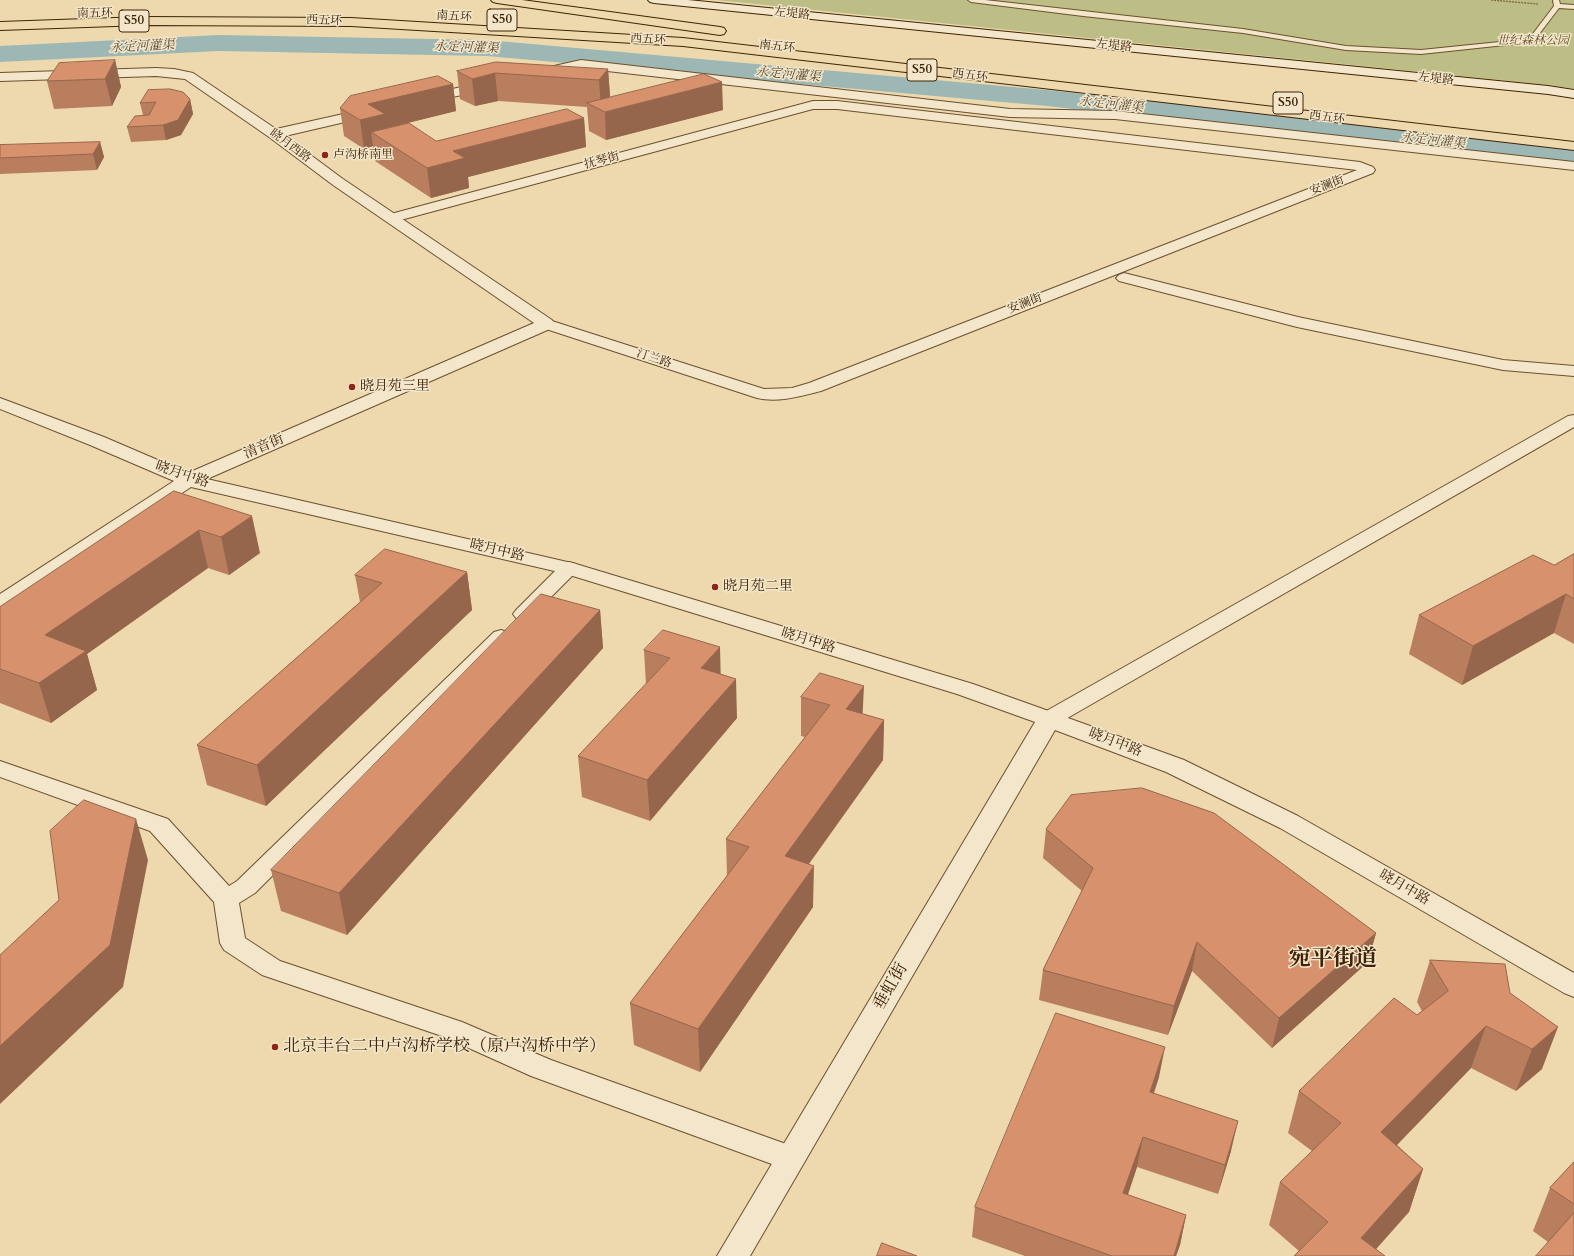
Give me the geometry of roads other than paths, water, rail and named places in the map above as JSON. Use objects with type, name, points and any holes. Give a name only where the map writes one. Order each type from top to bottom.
[{"type":"highway","points":[[497,0],[729,32]]},
{"type":"highway","name":"南五环","points":[[0,18],[57,15],[229,12],[350,13],[492,19],[666,34],[1002,71]]},
{"type":"highway","name":"南五环","points":[[0,26],[144,21],[268,21]]},
{"type":"highway","points":[[0,32],[62,28],[268,21]]},
{"type":"highway","name":"西五环","points":[[268,21],[350,22],[683,42],[1574,146]]},
{"type":"highway","points":[[854,50],[1002,71]]},
{"type":"highway","name":"西五环","points":[[1002,71],[1574,135]]},
{"type":"street","name":"左堤路","points":[[654,0],[1548,90],[1574,94]]},
{"type":"street","points":[[527,76],[581,64],[1010,113],[1115,115],[1574,166]]},
{"type":"street","name":"晓月西路","points":[[0,77],[156,72],[189,76],[546,324]]},
{"type":"street","points":[[412,102],[504,81]]},
{"type":"street","name":"抚琴街","points":[[392,218],[813,105]]},
{"type":"street","name":"安澜街","points":[[763,394],[792,393],[815,387],[1368,170],[1360,166],[838,105],[813,105]]},
{"type":"street","points":[[274,134],[381,110]]},
{"type":"street","points":[[1124,278],[1313,325],[1503,365],[1574,371]]},
{"type":"street","name":"汀兰路","points":[[546,324],[763,394]]},
{"type":"street","name":"清音街","points":[[0,604],[188,480],[546,324]]},
{"type":"street","name":"晓月中路","points":[[0,403],[97,441],[188,480],[569,568],[958,687],[1049,719],[1175,766],[1289,822],[1574,986]]},
{"type":"street","points":[[1049,719],[1574,420]]},
{"type":"street","points":[[226,899],[246,887],[569,568]]},
{"type":"street","name":"垂虹街","points":[[733,1256],[1049,719]]},
{"type":"street","points":[[0,769],[159,825],[226,899],[233,943],[271,968],[452,1029],[541,1068],[790,1158]]},
{"type":"lane","points":[[971,0],[1083,14],[1243,31],[1346,48],[1421,52],[1532,41],[1557,3],[1574,8]]},
{"type":"waterway","name":"永定河灌渠","points":[[0,54],[219,43],[487,48],[1047,98],[1574,156]]},
{"type":"place","name":"卢沟桥南里","points":[[325,155]]},
{"type":"place","name":"晓月苑三里","points":[[352,387]]},
{"type":"place","name":"晓月苑二里","points":[[715,587]]},
{"type":"place","name":"北京丰台二中卢沟桥学校（原卢沟桥中学）","points":[[275,1047]]},
{"type":"district","name":"宛平街道","points":[[1333,960]]},
{"type":"park label","name":"世纪森林公园","points":[[1533,41]]}]
